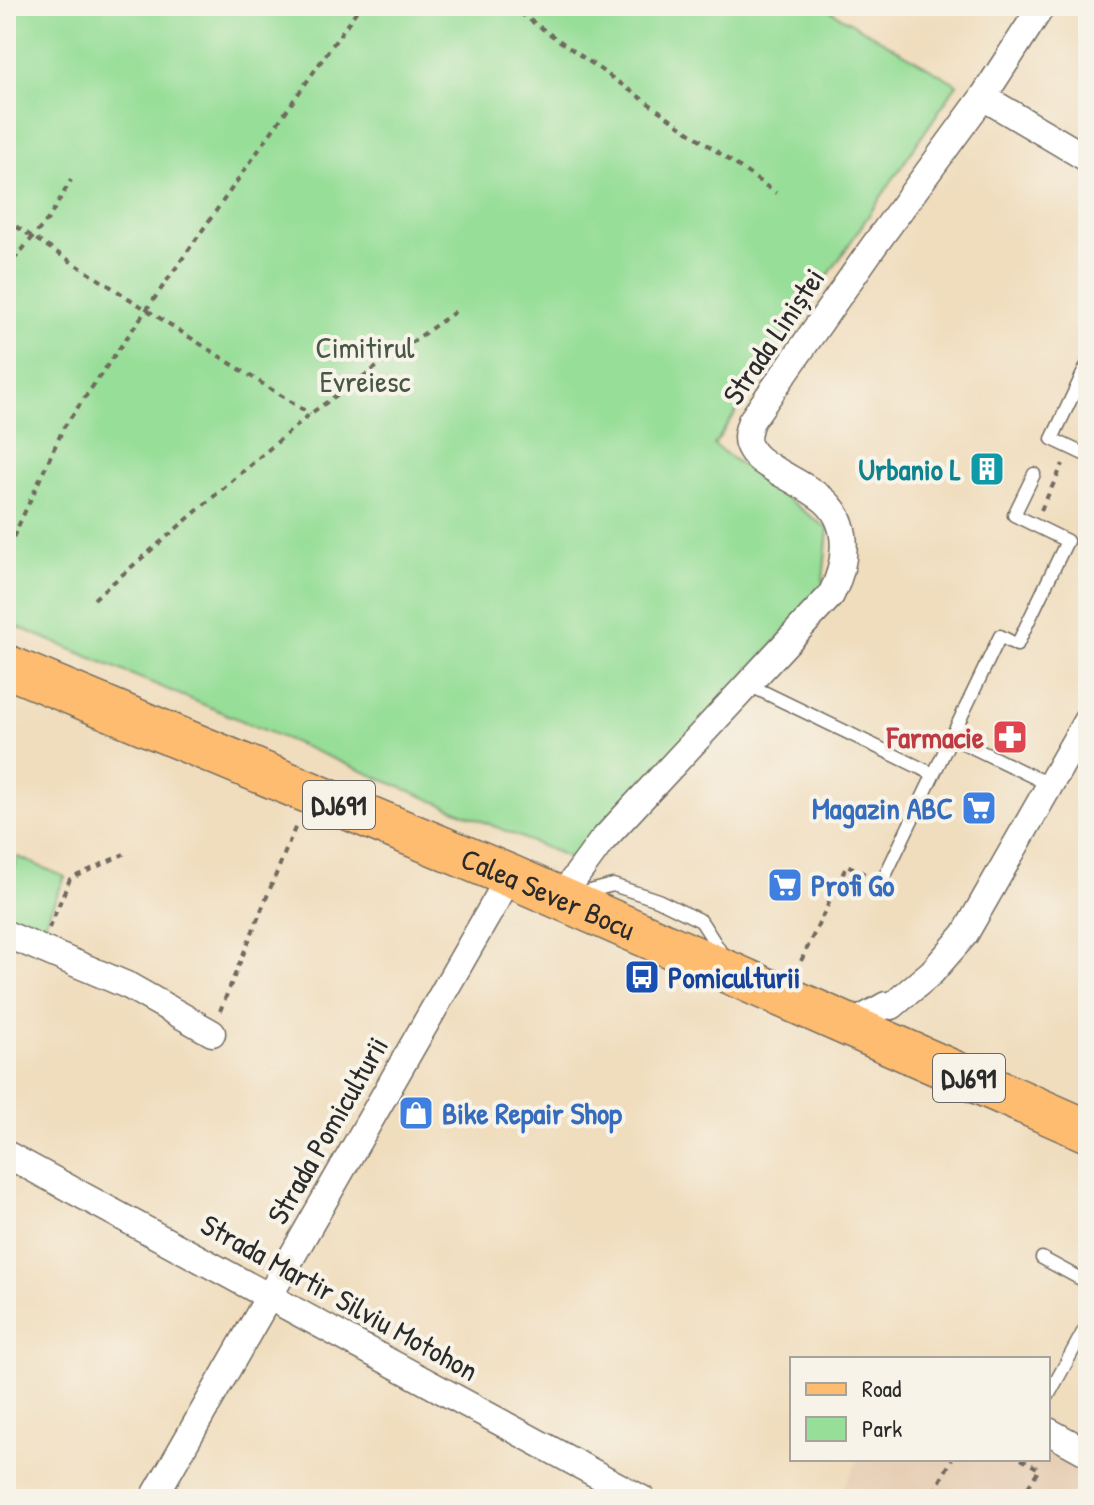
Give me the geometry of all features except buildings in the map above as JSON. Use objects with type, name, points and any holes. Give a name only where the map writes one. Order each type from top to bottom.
[{"type":"main road","name":"Calea Sever Bocu","points":[[6,666],[510,876],[1088,1131]]},
{"type":"street","name":"Strada Liniștei","points":[[560,898],[601,842],[831,595],[842,565],[842,527],[835,512],[824,500],[757,458],[748,445],[751,421],[983,97],[1042,6]]},
{"type":"street","points":[[983,97],[1088,159]]},
{"type":"street","points":[[850,1025],[886,1005],[892,1006],[932,972],[965,934],[1088,718]]},
{"type":"street","name":"Strada Pomiculturii","points":[[162,1496],[270,1295],[510,876]]},
{"type":"street","points":[[6,934],[129,986],[212,1033]]},
{"type":"street","name":"Strada Martir Silviu Motohon","points":[[6,1154],[642,1499]]},
{"type":"street","points":[[1050,1432],[1088,1453]]},
{"type":"lane","points":[[1088,363],[1052,439],[1088,456]]},
{"type":"lane","points":[[882,882],[1000,636],[1017,645],[1067,541],[1014,515],[1034,474]]},
{"type":"lane","points":[[747,684],[933,774]]},
{"type":"lane","points":[[951,737],[1048,784]]},
{"type":"lane","points":[[1042,1258],[1088,1283]]},
{"type":"lane","points":[[1050,1393],[1084,1338],[1088,1323]]},
{"type":"path","points":[[6,542],[10,544],[64,427],[360,6]]},
{"type":"path","points":[[510,6],[776,193]]},
{"type":"path","points":[[6,269],[49,218],[71,180]]},
{"type":"path","points":[[6,220],[310,414]]},
{"type":"path","points":[[94,599],[310,414],[456,311]]},
{"type":"path","points":[[1034,524],[1071,448]]},
{"type":"path","points":[[212,1033],[298,820]]},
{"type":"path","points":[[41,949],[70,879],[124,854]]},
{"type":"path","points":[[801,961],[847,865],[882,882]]},
{"type":"path","points":[[934,1492],[951,1461]]},
{"type":"path","points":[[1021,1499],[1039,1469],[1025,1461]]},
{"type":"path","points":[[911,1499],[926,1489],[943,1497]]},
{"type":"shaded area","points":[[1050,1448],[1088,1469],[1088,1499],[837,1499],[858,1461],[1050,1461]]},
{"type":"green space","name":"Cimitirul Evreiesc","points":[[6,6],[822,6],[957,84],[714,445],[828,529],[822,591],[575,860],[6,622]]},
{"type":"green space","points":[[18,857],[65,877],[41,931],[6,915],[6,886]]},
{"type":"place","name":"Urbanio L","points":[[987,469]]},
{"type":"place","name":"Farmacie","points":[[1010,737]]},
{"type":"place","name":"Magazin ABC","points":[[979,808]]},
{"type":"place","name":"Profi Go","points":[[785,885]]},
{"type":"place","name":"Pomiculturii","points":[[642,977]]},
{"type":"place","name":"Bike Repair Shop","points":[[416,1113]]}]
